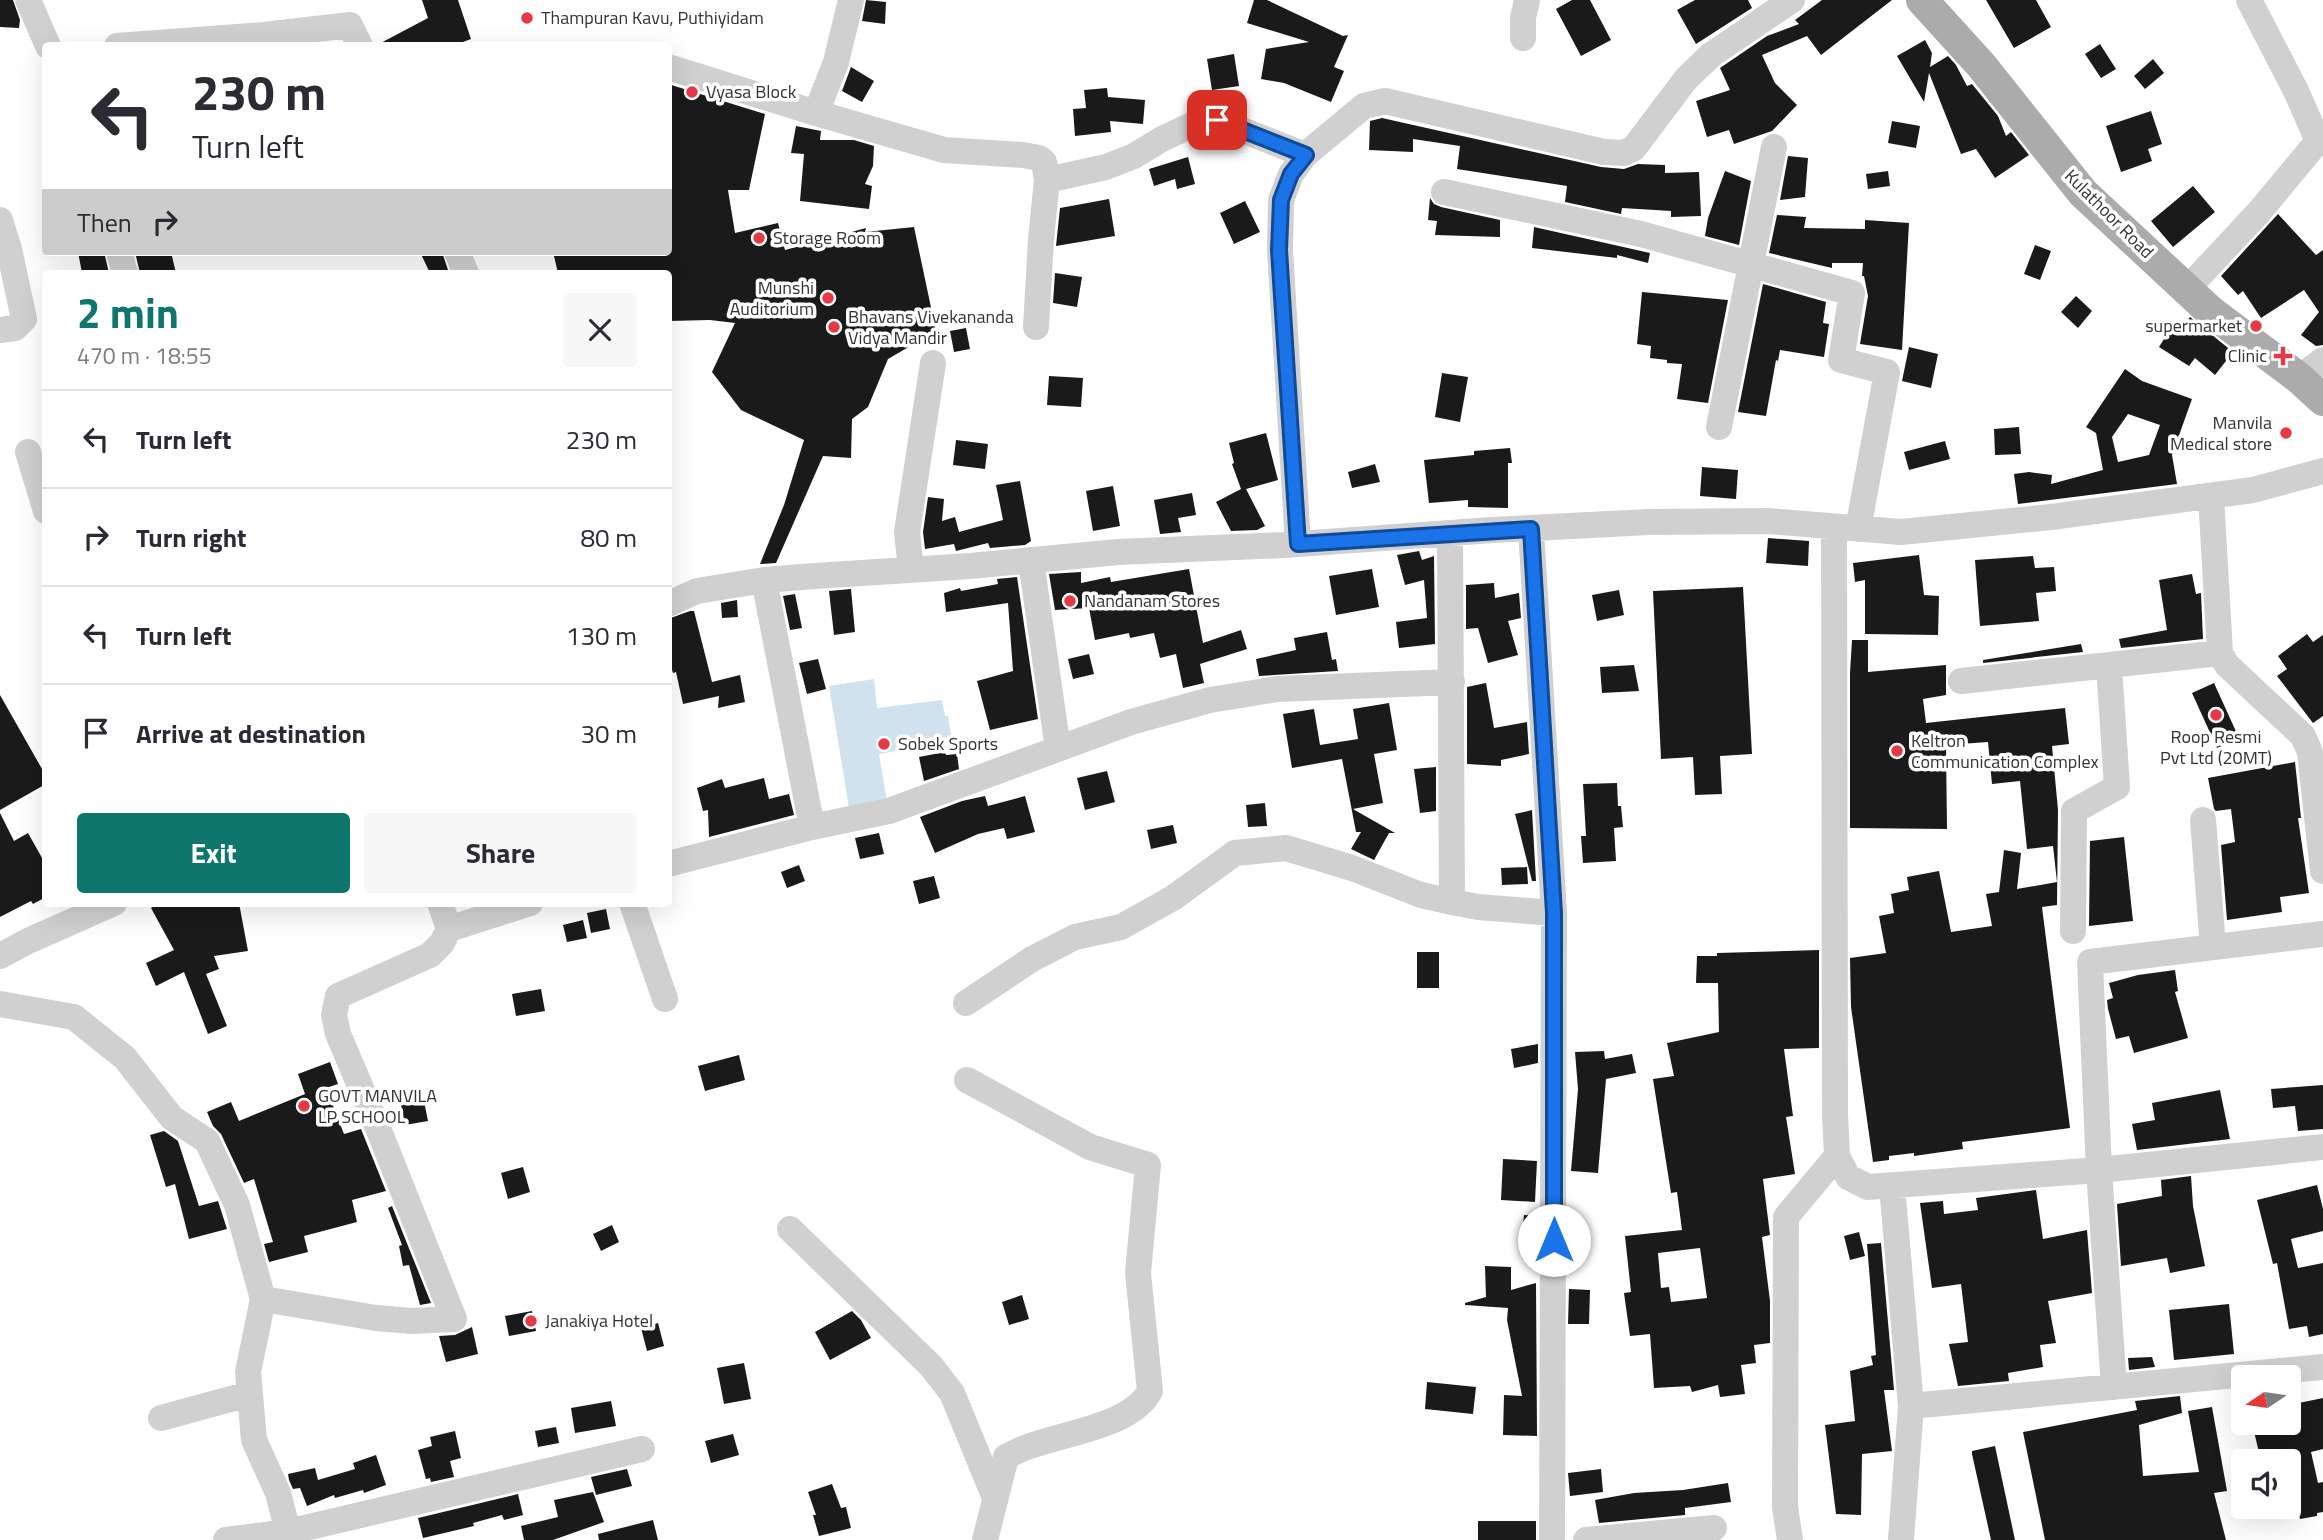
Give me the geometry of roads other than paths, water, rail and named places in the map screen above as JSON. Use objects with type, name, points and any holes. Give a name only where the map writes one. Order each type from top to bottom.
[{"type":"main road","name":"Kulathoor Road","points":[[1922,0],[1981,65],[2083,193],[2210,311],[2311,369],[2323,400]]},
{"type":"street","points":[[28,0],[46,42]]},
{"type":"street","points":[[816,113],[836,62],[851,0]]},
{"type":"street","points":[[1523,38],[1527,0]]},
{"type":"street","points":[[1298,544],[1279,250],[1281,200],[1291,174],[1306,155],[1364,106],[1385,101],[1604,152],[1624,153],[1634,148],[1686,79],[1711,55],[1793,0]]},
{"type":"street","points":[[2186,290],[2259,212],[2318,141],[2296,91],[2249,0]]},
{"type":"street","points":[[170,42],[350,25],[358,42]]},
{"type":"street","points":[[672,67],[944,150],[1039,158],[1044,162],[1047,180],[1036,327]]},
{"type":"street","points":[[1047,180],[1106,167],[1134,156],[1198,122],[1217,120],[1306,155]]},
{"type":"street","points":[[1719,427],[1774,147]]},
{"type":"street","points":[[1444,192],[1641,234],[1852,293],[1841,360],[1887,372],[1846,528],[1835,1114],[1837,1156],[1848,1177],[1868,1187],[1892,1186],[2099,1170],[2323,1147]]},
{"type":"street","points":[[0,220],[7,270],[24,319],[15,328],[0,330]]},
{"type":"street","points":[[911,569],[907,532],[933,363]]},
{"type":"street","points":[[28,452],[42,498]]},
{"type":"street","points":[[672,602],[697,591],[764,580],[1031,561],[1118,552],[1298,544],[1649,522],[1768,521],[1901,532],[2051,517],[2253,490],[2323,471]]},
{"type":"street","points":[[2211,496],[2220,653],[2227,665],[2304,736],[2316,751],[2323,871]]},
{"type":"street","points":[[1531,529],[1554,913],[1552,1540]]},
{"type":"street","points":[[1450,534],[1452,902]]},
{"type":"street","points":[[1031,561],[1058,748]]},
{"type":"street","points":[[764,580],[812,827]]},
{"type":"street","points":[[1961,681],[2220,653]]},
{"type":"street","points":[[2073,931],[2074,811],[2117,787],[2109,666]]},
{"type":"street","points":[[672,863],[812,827],[889,811],[1131,722],[1210,700],[1277,689],[1452,682]]},
{"type":"street","points":[[2203,820],[2213,947]]},
{"type":"street","points":[[967,1003],[1032,959],[1075,937],[1121,927],[1171,900],[1235,853],[1286,848],[1352,868],[1421,895],[1478,907],[1554,913]]},
{"type":"street","points":[[0,957],[28,941],[105,907]]},
{"type":"street","points":[[441,907],[449,929]]},
{"type":"street","points":[[263,1299],[376,1318],[412,1321],[454,1319],[338,1034],[334,1015],[338,996],[430,955],[442,943],[449,929],[518,907]]},
{"type":"street","points":[[633,907],[665,999]]},
{"type":"street","points":[[2114,1387],[2099,1170],[2090,962],[2323,934]]},
{"type":"street","points":[[0,1004],[74,1017],[125,1058],[172,1118],[207,1141],[237,1205],[263,1299],[248,1372],[254,1440],[278,1493],[290,1536]]},
{"type":"street","points":[[967,1080],[1090,1147],[1148,1165],[1138,1273],[1150,1391],[1143,1403],[1130,1412],[1063,1438],[1020,1448],[1006,1457],[985,1540]]},
{"type":"street","points":[[1790,1540],[1785,1507],[1786,1217],[1837,1156]]},
{"type":"street","points":[[1892,1186],[1910,1406],[1901,1540]]},
{"type":"street","points":[[790,1228],[931,1366],[952,1393],[995,1498]]},
{"type":"street","points":[[1910,1406],[2323,1367]]},
{"type":"street","points":[[161,1418],[249,1394]]},
{"type":"street","points":[[226,1540],[290,1536],[642,1450]]},
{"type":"street","points":[[1586,1540],[1656,1537],[1714,1528]]},
{"type":"water","name":"Sobek Sports","points":[[874,679],[877,708],[942,700],[952,741],[879,754],[888,808],[850,814],[829,686]]},
{"type":"place","name":"Thampuran Kavu, Puthiyidam","points":[[527,18]]},
{"type":"place","name":"Vyasa Block","points":[[692,92]]},
{"type":"place","name":"Storage Room","points":[[759,238]]},
{"type":"place","name":"Munshi Auditorium","points":[[828,298]]},
{"type":"place","name":"supermarket","points":[[2256,326]]},
{"type":"place","name":"Bhavans Vivekananda Vidya Mandir","points":[[834,327]]},
{"type":"place","name":"Clinic","points":[[2283,356]]},
{"type":"place","name":"Manvila Medical store","points":[[2286,433]]},
{"type":"place","name":"Nandanam Stores","points":[[1070,601]]},
{"type":"place","name":"Roop Resmi Pvt Ltd (20MT)","points":[[2216,715]]},
{"type":"place","name":"Sobek Sports","points":[[884,744]]},
{"type":"place","name":"Keltron Communication Complex","points":[[1897,751]]},
{"type":"place","name":"GOVT MANVILA LP SCHOOL","points":[[304,1106]]},
{"type":"place","name":"Janakiya Hotel","points":[[531,1321]]}]
